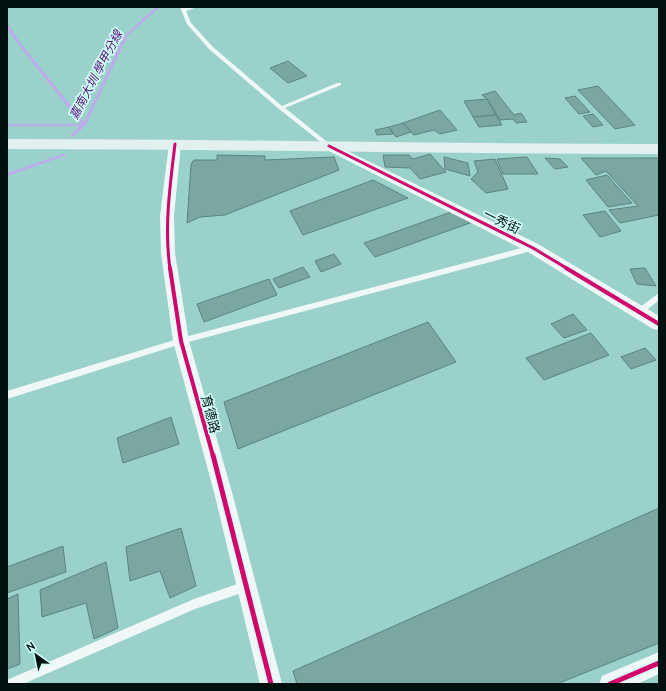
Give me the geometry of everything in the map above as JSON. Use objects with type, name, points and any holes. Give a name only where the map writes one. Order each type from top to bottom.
[{"type":"main road","points":[[7,144],[175,144],[463,149],[659,149]]},
{"type":"street","name":"育德路","points":[[175,144],[167,216],[168,253],[181,341],[224,496],[271,684]]},
{"type":"street","name":"一秀街","points":[[330,146],[533,248],[659,324]]},
{"type":"street","points":[[610,684],[659,663]]},
{"type":"lane","points":[[195,7],[183,8],[189,23],[211,48],[281,108],[330,146]]},
{"type":"lane","points":[[281,108],[339,84]]},
{"type":"lane","points":[[7,395],[181,341],[533,248]]},
{"type":"lane","points":[[639,312],[659,296]]},
{"type":"lane","points":[[10,684],[194,604],[246,586]]},
{"type":"building","points":[[288,61],[307,76],[288,83],[270,68]]},
{"type":"building","points":[[598,86],[635,125],[615,129],[578,90]]},
{"type":"building","points":[[495,91],[514,115],[521,113],[527,122],[516,123],[513,119],[500,120],[487,99],[482,95]]},
{"type":"building","points":[[575,96],[590,112],[579,114],[565,98]]},
{"type":"building","points":[[487,99],[496,115],[473,117],[464,101]]},
{"type":"building","points":[[440,110],[457,130],[440,134],[434,130],[414,135],[403,123]]},
{"type":"building","points":[[593,114],[603,125],[593,127],[583,116]]},
{"type":"building","points":[[496,115],[502,125],[479,127],[473,117]]},
{"type":"building","points":[[403,123],[411,132],[396,137],[389,127]]},
{"type":"building","points":[[389,127],[393,134],[377,135],[375,130]]},
{"type":"building","points":[[430,154],[446,172],[420,179],[410,168],[385,167],[383,155],[409,155],[413,159]]},
{"type":"building","points":[[217,155],[265,156],[265,160],[334,157],[339,170],[225,215],[200,217],[187,223],[191,164],[194,160],[217,160]]},
{"type":"building","points":[[444,157],[468,163],[470,176],[445,169]]},
{"type":"building","points":[[527,157],[538,174],[503,174],[497,159]]},
{"type":"building","points":[[545,158],[560,159],[568,167],[555,169]]},
{"type":"building","points":[[581,158],[659,158],[659,215],[620,223],[609,210],[638,206],[606,171],[596,175]]},
{"type":"building","points":[[495,159],[508,189],[486,193],[471,179],[478,172],[474,161]]},
{"type":"building","points":[[607,175],[632,203],[608,207],[586,180]]},
{"type":"building","points":[[373,180],[408,198],[303,235],[290,211]]},
{"type":"building","points":[[605,211],[621,231],[600,237],[583,215]]},
{"type":"building","points":[[451,212],[470,223],[375,257],[364,243]]},
{"type":"building","points":[[334,254],[341,264],[321,272],[315,261]]},
{"type":"building","points":[[303,267],[310,277],[279,288],[273,279]]},
{"type":"building","points":[[645,268],[656,286],[637,284],[630,269]]},
{"type":"building","points":[[269,279],[277,295],[204,322],[197,304]]},
{"type":"building","points":[[573,314],[587,330],[564,338],[551,324]]},
{"type":"building","points":[[428,322],[456,362],[238,449],[224,402]]},
{"type":"building","points":[[591,333],[609,355],[544,380],[526,358]]},
{"type":"building","points":[[645,348],[656,360],[631,369],[621,357]]},
{"type":"building","points":[[171,417],[179,444],[123,463],[117,438]]},
{"type":"building","points":[[659,508],[659,643],[557,684],[297,684],[293,671]]},
{"type":"building","points":[[181,528],[196,586],[170,598],[160,571],[130,581],[126,547]]},
{"type":"building","points":[[63,546],[66,572],[7,593],[7,567]]},
{"type":"building","points":[[106,562],[118,628],[94,639],[86,603],[42,617],[40,590]]},
{"type":"building","points":[[18,594],[20,664],[7,669],[7,599]]},
{"type":"waterway","name":"嘉南大圳 學甲分線","points":[[84,125],[126,36],[158,7]]},
{"type":"waterway","points":[[7,25],[18,42],[84,125]]},
{"type":"waterway","points":[[7,125],[84,125]]},
{"type":"waterway","name":"嘉南大圳 學甲分線","points":[[72,136],[84,125]]},
{"type":"waterway","name":"嘉南大圳 學甲分線","points":[[7,175],[64,155]]},
{"type":"cycle path","points":[[175,144],[167,216],[168,253],[181,341],[224,496],[271,684]]},
{"type":"cycle path","points":[[329,146],[533,248],[659,324]]},
{"type":"cycle path","points":[[610,684],[659,663]]}]
